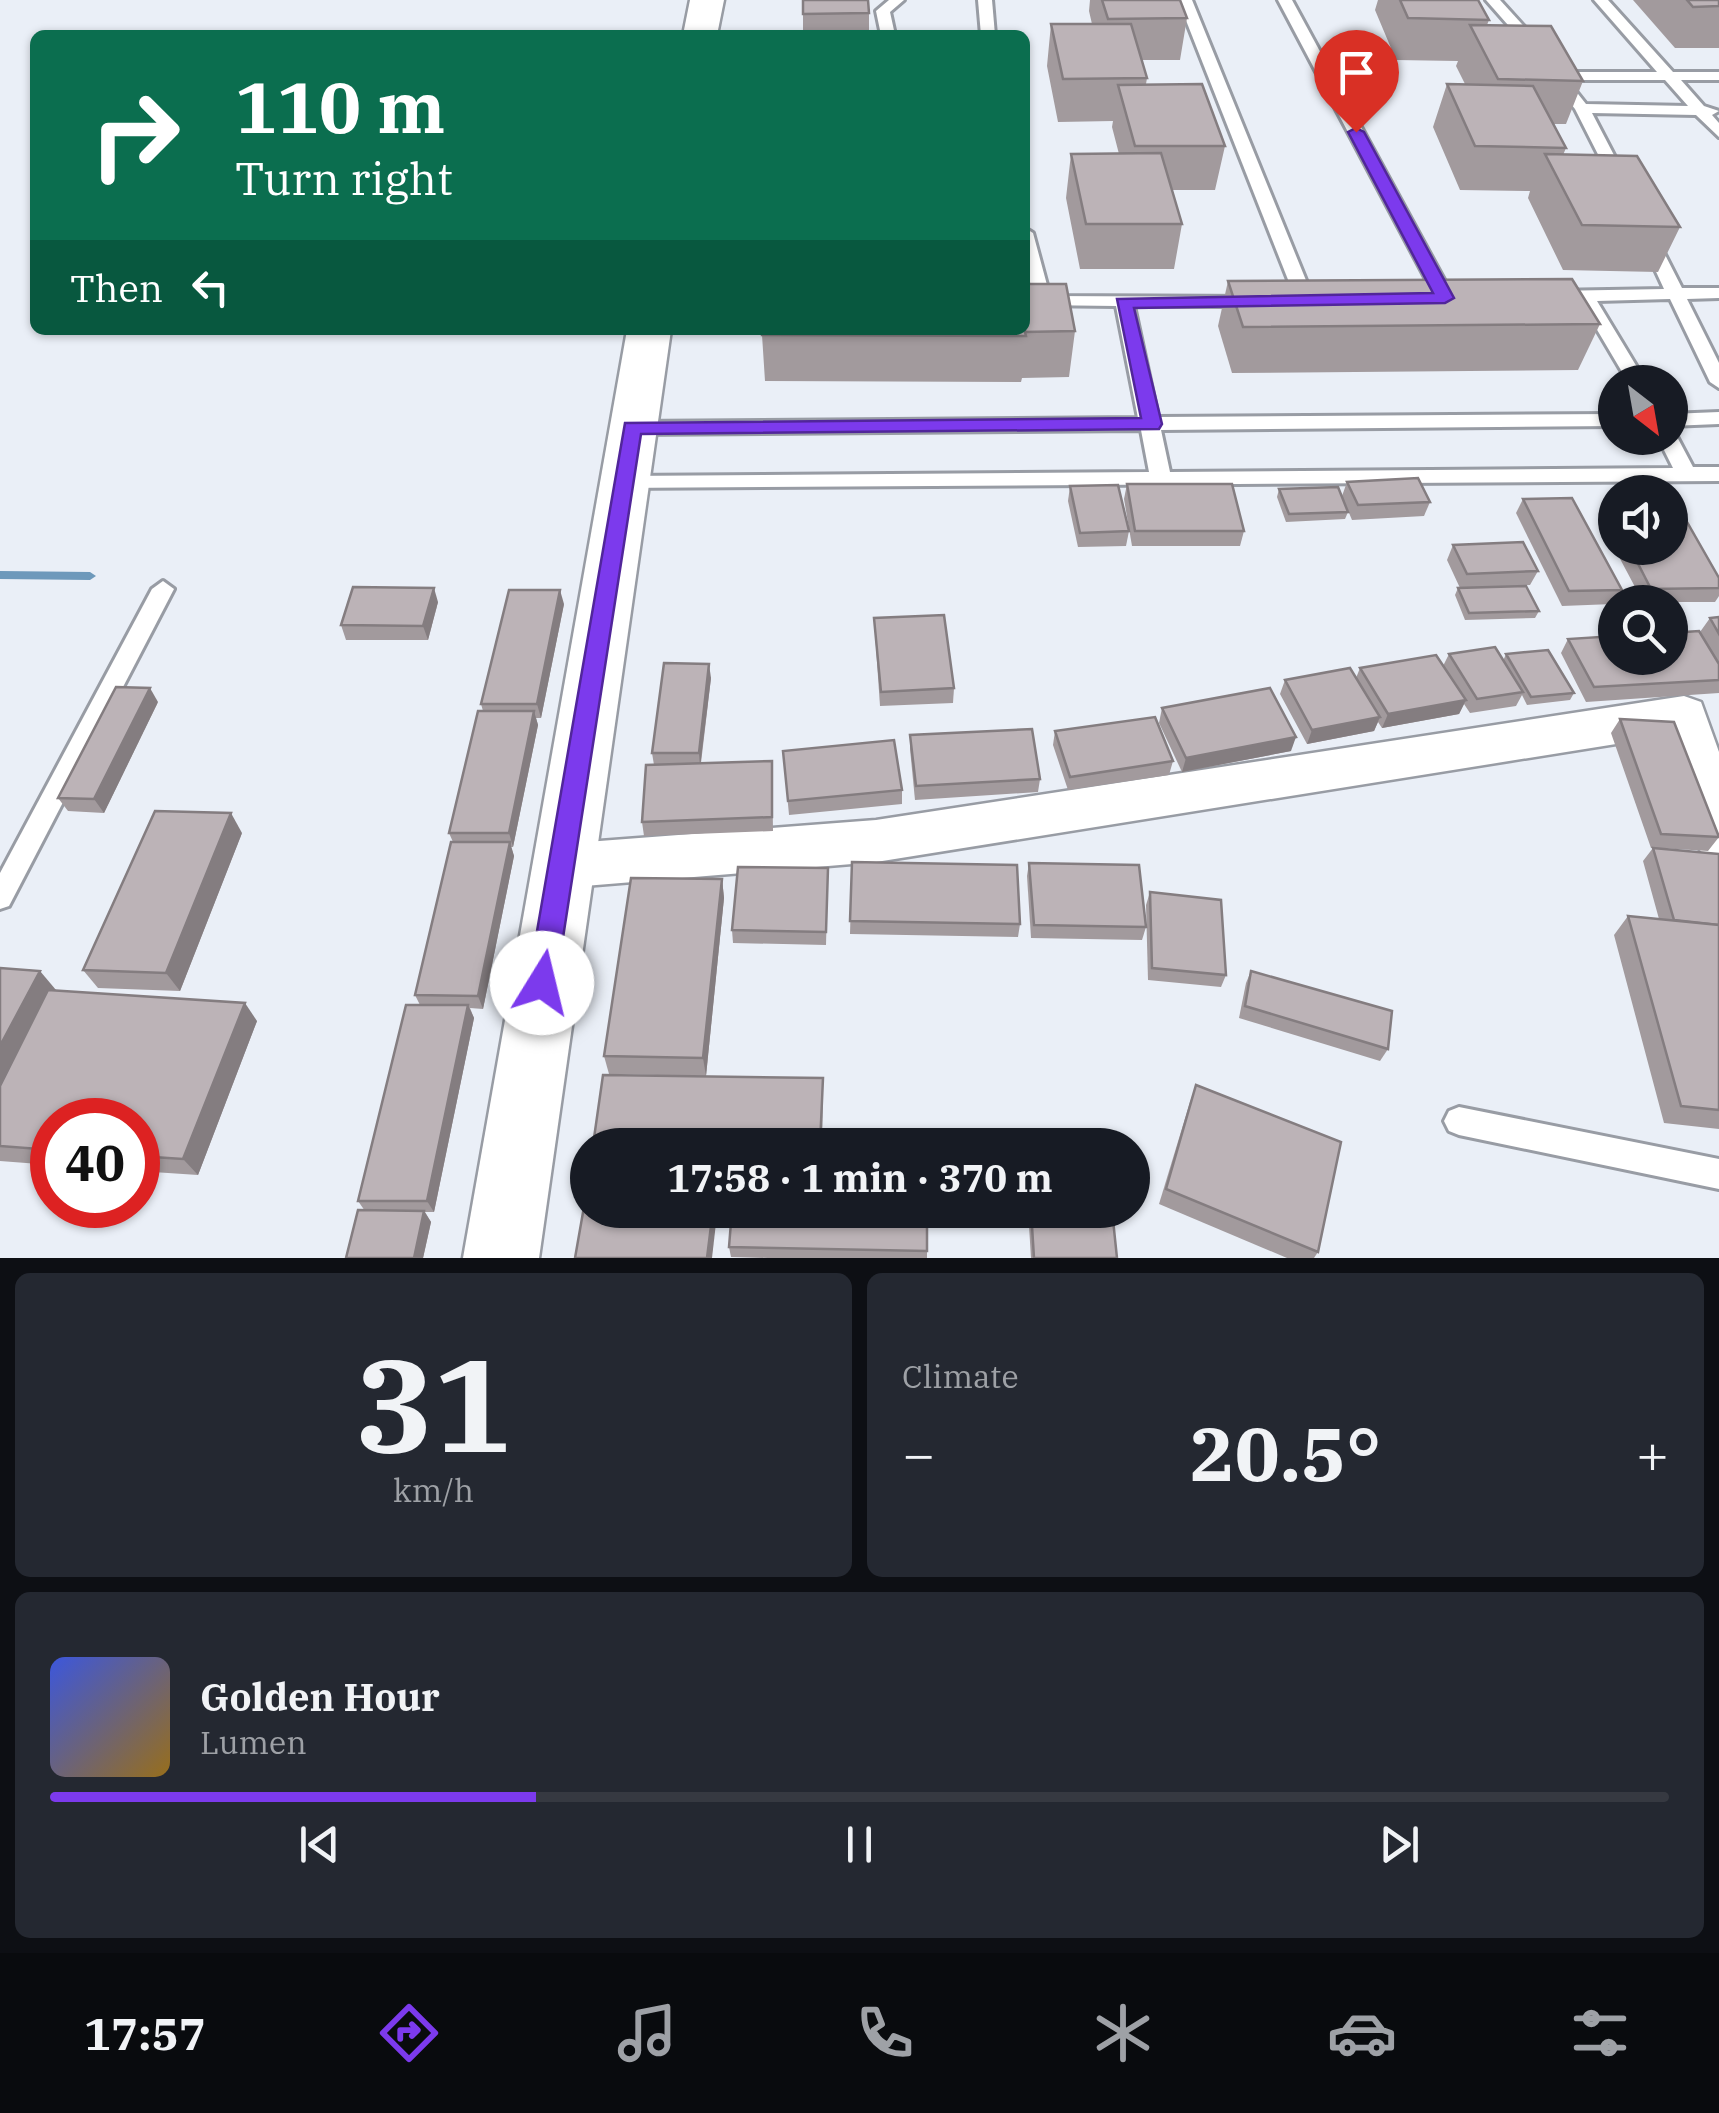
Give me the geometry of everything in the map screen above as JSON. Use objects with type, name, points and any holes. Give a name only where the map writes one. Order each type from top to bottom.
[{"type":"street","points":[[701,30],[708,0]]},
{"type":"street","points":[[500,1258],[647,335]]},
{"type":"street","points":[[560,866],[876,841],[1684,715],[1708,757],[1719,836]]},
{"type":"lane","points":[[887,30],[883,11],[898,0]]},
{"type":"lane","points":[[985,0],[988,30]]},
{"type":"lane","points":[[1030,271],[1034,301],[1295,300],[1185,0]]},
{"type":"lane","points":[[1285,0],[1436,298],[1465,298]]},
{"type":"lane","points":[[1493,0],[1582,108],[1628,197]]},
{"type":"lane","points":[[1600,0],[1719,132]]},
{"type":"lane","points":[[1556,76],[1719,76]]},
{"type":"lane","points":[[1582,108],[1719,110]]},
{"type":"lane","points":[[1637,215],[1719,382]]},
{"type":"lane","points":[[1525,296],[1719,293]]},
{"type":"lane","points":[[1585,295],[1627,365]]},
{"type":"lane","points":[[1124,303],[1161,478]]},
{"type":"lane","points":[[1688,419],[1719,418]]},
{"type":"lane","points":[[628,456],[1152,424],[1598,420]]},
{"type":"lane","points":[[1676,455],[1686,474]]},
{"type":"lane","points":[[628,456],[1161,478],[1719,474]]},
{"type":"lane","points":[[0,898],[163,589]]},
{"type":"lane","points":[[1459,1121],[1719,1174]]},
{"type":"building","points":[[803,0],[868,0],[869,13],[803,14]]},
{"type":"building","points":[[1102,0],[1180,0],[1187,18],[1108,19]]},
{"type":"building","points":[[1400,0],[1478,0],[1489,20],[1408,18]]},
{"type":"building","points":[[1687,0],[1719,0],[1719,6],[1693,7]]},
{"type":"building","points":[[1051,24],[1131,24],[1147,78],[1063,79]]},
{"type":"building","points":[[1470,25],[1551,26],[1583,81],[1498,79]]},
{"type":"building","points":[[1202,84],[1225,146],[1135,146],[1118,85]]},
{"type":"building","points":[[1447,84],[1533,86],[1566,148],[1475,146]]},
{"type":"building","points":[[1161,153],[1182,224],[1086,224],[1071,154]]},
{"type":"building","points":[[1545,154],[1637,156],[1680,227],[1582,225]]},
{"type":"building","points":[[1572,279],[1600,324],[1243,327],[1228,281]]},
{"type":"building","points":[[1030,284],[1066,284],[1075,331],[1030,332]]},
{"type":"building","points":[[762,335],[1026,335],[1026,336]]},
{"type":"building","points":[[1418,478],[1430,502],[1358,505],[1347,482]]},
{"type":"building","points":[[1127,484],[1232,484],[1244,531],[1135,531]]},
{"type":"building","points":[[1118,485],[1129,531],[1080,533],[1070,486]]},
{"type":"building","points":[[1338,487],[1348,512],[1289,514],[1279,489]]},
{"type":"building","points":[[1572,498],[1598,546],[1598,565],[1608,565],[1619,585],[1569,591],[1523,499]]},
{"type":"building","points":[[1688,524],[1719,578],[1719,588],[1649,585],[1639,565],[1688,565]]},
{"type":"building","points":[[1523,542],[1538,571],[1467,574],[1453,545]]},
{"type":"building","points":[[1526,586],[1539,611],[1469,613],[1458,588]]},
{"type":"building","points":[[353,587],[434,588],[423,626],[341,625]]},
{"type":"building","points":[[509,590],[560,590],[537,704],[481,704]]},
{"type":"building","points":[[944,615],[954,688],[881,692],[874,618]]},
{"type":"building","points":[[1719,617],[1719,634],[1710,618]]},
{"type":"building","points":[[1699,631],[1719,664],[1719,680],[1594,687],[1568,639],[1598,637],[1598,675],[1688,675],[1688,632]]},
{"type":"building","points":[[1495,647],[1523,692],[1477,699],[1449,654]]},
{"type":"building","points":[[1548,650],[1574,693],[1531,697],[1506,654]]},
{"type":"building","points":[[1436,655],[1466,700],[1388,714],[1360,668]]},
{"type":"building","points":[[664,663],[709,664],[699,753],[652,753]]},
{"type":"building","points":[[1350,668],[1380,717],[1312,730],[1285,680]]},
{"type":"building","points":[[116,687],[150,688],[94,799],[58,798]]},
{"type":"building","points":[[1270,688],[1296,737],[1186,758],[1162,708]]},
{"type":"building","points":[[478,711],[534,711],[509,833],[449,833]]},
{"type":"building","points":[[1155,717],[1173,761],[1070,777],[1055,731]]},
{"type":"building","points":[[1620,719],[1674,722],[1719,837],[1661,834]]},
{"type":"building","points":[[1032,729],[1040,779],[916,786],[910,735]]},
{"type":"building","points":[[894,740],[902,790],[788,801],[783,751]]},
{"type":"building","points":[[772,761],[772,817],[642,822],[646,765]]},
{"type":"building","points":[[155,811],[231,813],[166,973],[83,970]]},
{"type":"building","points":[[451,842],[510,842],[478,996],[415,995]]},
{"type":"building","points":[[1653,848],[1719,854],[1719,925],[1674,920]]},
{"type":"building","points":[[852,862],[1017,865],[1020,924],[850,921]]},
{"type":"building","points":[[1029,863],[1139,865],[1146,927],[1034,925]]},
{"type":"building","points":[[738,867],[828,868],[826,932],[732,930]]},
{"type":"building","points":[[631,878],[722,879],[703,1058],[604,1056]]},
{"type":"building","points":[[1150,892],[1221,900],[1226,975],[1152,968]]},
{"type":"building","points":[[1628,916],[1719,925],[1719,1110],[1681,1106]]},
{"type":"building","points":[[0,968],[40,971],[0,1046]]},
{"type":"building","points":[[1251,971],[1392,1011],[1388,1049],[1245,1006]]},
{"type":"building","points":[[48,990],[245,1003],[183,1159],[160,1157],[160,1098],[30,1098],[30,1148],[0,1146],[0,1086]]},
{"type":"building","points":[[406,1005],[468,1005],[427,1201],[358,1201]]},
{"type":"building","points":[[603,1075],[823,1078],[821,1128],[595,1128]]},
{"type":"building","points":[[1196,1085],[1341,1142],[1318,1252],[1166,1189]]},
{"type":"building","points":[[358,1210],[424,1211],[414,1258],[346,1258]]},
{"type":"building","points":[[580,1228],[711,1228],[707,1258],[575,1258]]},
{"type":"building","points":[[731,1228],[927,1228],[927,1251],[729,1247]]},
{"type":"building","points":[[1032,1228],[1114,1228],[1117,1258],[1034,1258]]},
{"type":"waterway","points":[[0,575],[90,576]]},
{"type":"route","points":[[542,983],[632,428],[1152,424],[1124,303],[1445,298],[1356,132]]}]
